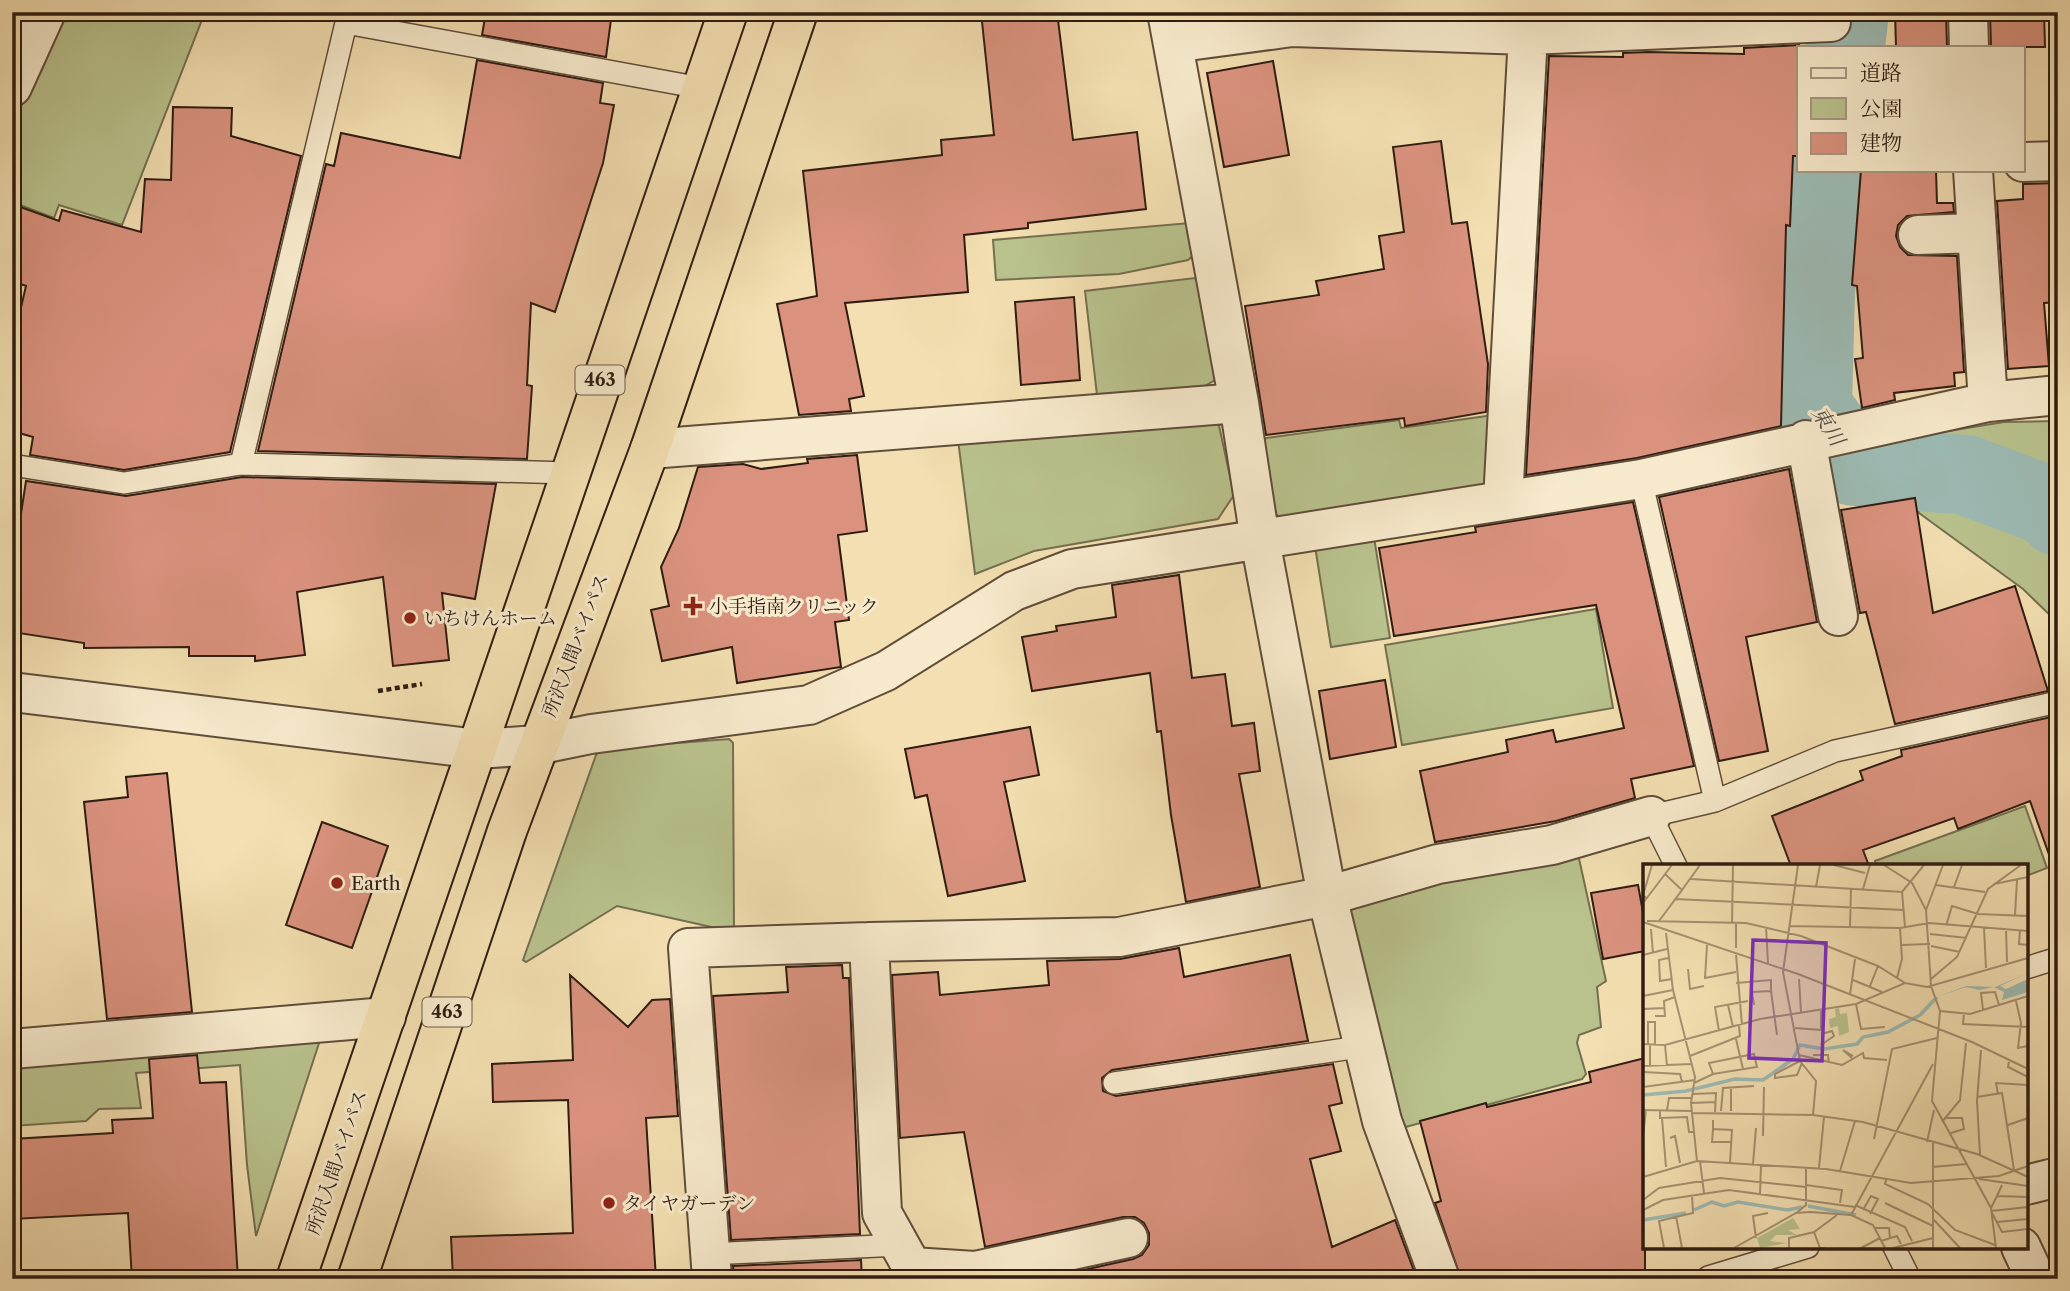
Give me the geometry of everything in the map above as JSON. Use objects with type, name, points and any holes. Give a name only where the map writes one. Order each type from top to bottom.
[{"type":"highway","name":"所沢入間バイパス","points":[[296,1279],[728,12]]},
{"type":"highway","name":"所沢入間バイパス","points":[[357,1279],[537,745],[650,449],[798,12]]},
{"type":"street","points":[[12,87],[46,12]]},
{"type":"street","points":[[1968,12],[1969,46]]},
{"type":"street","points":[[1440,1279],[1382,1121],[1366,1046],[1327,896],[1260,540],[1240,403],[1170,28],[1292,27],[1528,35],[1600,22],[1785,18],[1831,22]]},
{"type":"street","points":[[1503,500],[1528,35]]},
{"type":"street","points":[[2024,162],[2058,161]]},
{"type":"street","points":[[1973,172],[1988,402]]},
{"type":"street","points":[[1917,235],[1977,233]]},
{"type":"street","points":[[12,691],[478,749],[537,745],[591,734],[809,705],[886,671],[1014,591],[1060,574],[1641,479],[1806,440],[1988,402],[2058,396]]},
{"type":"street","points":[[650,449],[1240,403]]},
{"type":"street","points":[[1806,440],[1839,616]]},
{"type":"street","points":[[710,1266],[688,948],[1119,937],[1327,896],[1438,864],[1552,845],[1651,816]]},
{"type":"street","points":[[869,942],[882,1213],[912,1267],[975,1271],[1128,1238]]},
{"type":"street","points":[[12,1049],[386,1017]]},
{"type":"street","points":[[2028,1184],[2058,1177]]},
{"type":"street","points":[[2022,1249],[2036,1279]]},
{"type":"lane","points":[[241,464],[346,23],[701,88]]},
{"type":"lane","points":[[12,465],[124,483],[241,464],[569,473]]},
{"type":"lane","points":[[1641,479],[1715,801]]},
{"type":"lane","points":[[1675,864],[1651,816],[1715,801],[1835,751],[2058,702]]},
{"type":"lane","points":[[2028,967],[2058,958]]},
{"type":"lane","points":[[1114,1083],[1366,1046]]},
{"type":"lane","points":[[710,1266],[900,1245]]},
{"type":"lane","points":[[1708,1278],[1802,1249]]},
{"type":"lane","points":[[1895,1249],[1910,1279]]},
{"type":"green space","points":[[62,12],[205,12],[122,225],[59,205],[54,218],[12,202],[12,127]]},
{"type":"green space","points":[[1190,223],[1195,254],[1188,260],[1119,274],[996,280],[993,240]]},
{"type":"green space","points":[[1195,278],[1201,285],[1215,380],[1203,387],[1097,395],[1085,291]]},
{"type":"green space","points":[[1494,415],[1491,476],[1475,494],[1283,521],[1272,510],[1259,449],[1266,438],[1399,420],[1401,428]]},
{"type":"green space","points":[[1218,421],[1234,495],[1218,519],[1034,551],[975,574],[957,432]]},
{"type":"green space","points":[[2058,421],[2058,623],[2023,589],[1919,513],[1911,437],[2004,422]]},
{"type":"green space","points":[[1374,537],[1390,638],[1331,647],[1315,546]]},
{"type":"green space","points":[[1596,609],[1613,708],[1402,745],[1385,645]]},
{"type":"green space","points":[[729,739],[733,743],[734,932],[617,906],[526,962],[523,960],[596,755],[601,749]]},
{"type":"green space","points":[[2025,806],[2047,868],[2028,875],[2028,864],[1876,864],[1875,861]]},
{"type":"green space","points":[[1578,854],[1606,981],[1597,987],[1601,1027],[1579,1035],[1577,1043],[1586,1074],[1582,1079],[1402,1128],[1343,907],[1348,897]]},
{"type":"green space","points":[[322,1034],[256,1236],[247,1165],[240,1065],[136,1073],[141,1108],[99,1109],[86,1121],[12,1126],[12,1063]]},
{"type":"building","points":[[486,12],[612,12],[606,57],[482,35]]},
{"type":"building","points":[[981,12],[1057,12],[1073,140],[1137,132],[1146,209],[1028,223],[1028,228],[964,235],[968,292],[845,303],[864,396],[849,399],[851,411],[799,415],[777,304],[817,296],[803,171],[942,155],[941,140],[994,135]]},
{"type":"building","points":[[1895,12],[1946,12],[1947,46],[1896,46]]},
{"type":"building","points":[[1990,12],[2044,12],[2045,47],[1991,46]]},
{"type":"building","points":[[1799,45],[1797,156],[1793,156],[1790,226],[1786,225],[1781,426],[1637,458],[1526,475],[1549,56],[1623,57],[1623,53],[1648,52],[1744,54],[1744,48]]},
{"type":"building","points":[[477,60],[603,83],[600,103],[614,105],[603,163],[555,312],[531,303],[527,385],[532,386],[527,459],[258,451],[326,164],[334,166],[341,133],[460,158]]},
{"type":"building","points":[[1273,61],[1289,155],[1224,167],[1207,73]]},
{"type":"building","points":[[173,107],[232,108],[231,136],[301,156],[230,452],[124,470],[30,455],[33,437],[12,431],[12,346],[26,286],[12,281],[12,204],[59,221],[62,210],[141,232],[145,179],[171,180]]},
{"type":"building","points":[[1441,141],[1452,224],[1467,222],[1488,364],[1486,412],[1405,426],[1404,418],[1266,435],[1245,306],[1319,295],[1316,281],[1384,269],[1379,236],[1404,232],[1393,147]]},
{"type":"building","points":[[1861,172],[1936,172],[1937,203],[1953,203],[1954,212],[1907,216],[1898,225],[1896,236],[1900,247],[1908,255],[1957,256],[1964,372],[1954,373],[1955,386],[1894,393],[1895,400],[1862,408],[1855,359],[1863,358],[1857,286],[1852,285]]},
{"type":"building","points":[[2058,183],[2058,302],[2044,303],[2049,366],[2008,369],[1997,201],[2023,199],[2023,184]]},
{"type":"building","points":[[1074,297],[1080,380],[1021,385],[1015,302]]},
{"type":"building","points":[[857,455],[867,531],[838,535],[849,620],[835,622],[841,667],[737,683],[732,647],[662,661],[651,610],[669,606],[661,567],[679,528],[698,467],[743,464],[761,469],[808,463],[807,459]]},
{"type":"building","points":[[1789,469],[1817,622],[1746,637],[1768,751],[1719,761],[1659,497]]},
{"type":"building","points":[[242,477],[496,484],[475,599],[442,593],[449,660],[393,666],[383,577],[297,592],[305,655],[255,661],[255,656],[189,656],[189,647],[84,648],[84,643],[12,632],[12,573],[26,481],[126,496]]},
{"type":"building","points":[[1915,498],[1933,613],[2015,586],[2048,691],[1895,724],[1866,612],[1860,613],[1841,510]]},
{"type":"building","points":[[1633,502],[1694,766],[1631,779],[1635,798],[1556,821],[1435,842],[1420,771],[1508,752],[1506,740],[1553,730],[1556,742],[1624,728],[1596,605],[1394,636],[1379,548],[1476,532],[1475,527]]},
{"type":"building","points":[[1179,575],[1192,678],[1225,674],[1232,726],[1254,723],[1260,771],[1239,774],[1260,887],[1186,902],[1171,815],[1161,731],[1157,732],[1150,673],[1032,691],[1022,637],[1057,631],[1056,626],[1116,617],[1112,585]]},
{"type":"building","points":[[1385,680],[1396,747],[1330,759],[1319,691]]},
{"type":"building","points":[[2056,716],[2058,862],[2052,863],[2030,801],[1958,829],[1954,818],[1863,850],[1868,864],[1790,864],[1772,816],[1863,780],[1860,771],[1902,756],[1901,750]]},
{"type":"building","points":[[1030,727],[1039,775],[1004,782],[1025,881],[948,896],[927,795],[915,798],[905,749]]},
{"type":"building","points":[[167,773],[192,1012],[107,1019],[84,802],[128,797],[126,777]]},
{"type":"building","points":[[322,822],[388,846],[352,948],[286,925]]},
{"type":"building","points":[[1638,885],[1643,912],[1643,951],[1603,959],[1591,893]]},
{"type":"building","points":[[1179,948],[1184,977],[1290,955],[1308,1041],[1112,1070],[1102,1078],[1103,1091],[1116,1096],[1333,1064],[1342,1103],[1329,1106],[1341,1151],[1310,1159],[1332,1247],[1395,1220],[1417,1279],[1043,1279],[1133,1259],[1142,1255],[1149,1245],[1149,1233],[1144,1223],[1135,1217],[1123,1217],[985,1247],[964,1132],[900,1138],[892,975],[938,972],[940,995],[1049,985],[1047,961],[1120,959]]},
{"type":"building","points":[[842,965],[843,978],[849,978],[860,1234],[731,1240],[713,996],[788,992],[786,967]]},
{"type":"building","points":[[570,975],[628,1027],[652,1000],[670,999],[678,1116],[646,1118],[656,1279],[453,1279],[451,1237],[573,1233],[568,1100],[493,1102],[492,1064],[573,1060]]},
{"type":"building","points":[[197,1055],[200,1083],[226,1082],[238,1279],[132,1279],[128,1213],[12,1219],[12,1139],[113,1133],[112,1120],[153,1118],[149,1059]]},
{"type":"building","points":[[1643,1058],[1645,1279],[1461,1279],[1435,1203],[1441,1201],[1420,1121],[1486,1103],[1487,1107],[1591,1082],[1589,1072]]},
{"type":"building","points":[[861,1260],[862,1279],[734,1279],[733,1266]]},
{"type":"waterway","name":"東川","points":[[1845,46],[1849,12]]},
{"type":"waterway","name":"東川","points":[[1830,172],[1815,290],[1812,407],[1854,466],[1966,475],[2049,506],[2058,516]]},
{"type":"place","name":"小手指南クリニック","points":[[693,606]]},
{"type":"place","name":"いちけんホーム","points":[[410,618]]},
{"type":"place","name":"Earth","points":[[337,883]]},
{"type":"place","name":"タイヤガーデン","points":[[609,1203]]}]
